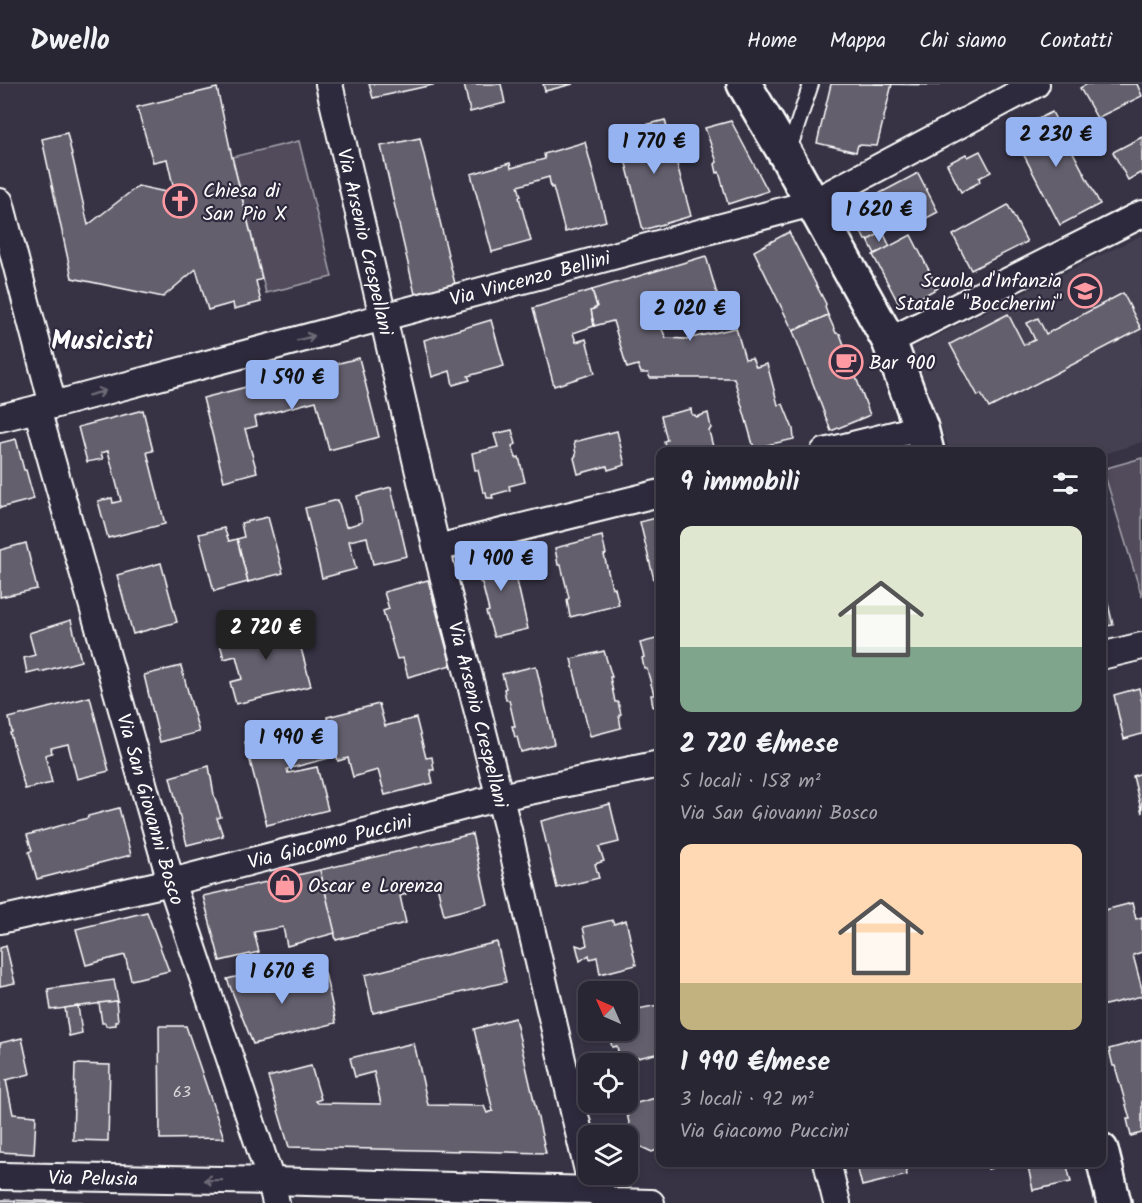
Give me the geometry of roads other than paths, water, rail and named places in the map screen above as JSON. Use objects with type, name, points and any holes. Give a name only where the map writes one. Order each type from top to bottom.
[{"type":"main road","points":[[744,84],[889,341],[924,440]]},
{"type":"main road","points":[[1105,1167],[1114,1203]]},
{"type":"street","name":"Via Arsenio Crespellani","points":[[329,84],[437,548],[500,797],[578,1130]]},
{"type":"street","name":"Via Vincenzo Bellini","points":[[0,418],[812,203],[1036,84]]},
{"type":"street","name":"Via San Giovanni Bosco","points":[[0,202],[45,407],[171,882],[274,1192]]},
{"type":"street","points":[[889,341],[1142,214]]},
{"type":"street","points":[[866,447],[924,440]]},
{"type":"street","points":[[437,548],[656,493]]},
{"type":"street","points":[[1106,655],[1142,646]]},
{"type":"street","name":"Via Giacomo Puccini","points":[[0,920],[171,882],[500,797],[656,765]]},
{"type":"street","points":[[828,1167],[837,1203]]},
{"type":"street","name":"Via Pelusia","points":[[0,1176],[274,1192],[591,1185],[613,1202],[651,1203]]},
{"type":"lane","points":[[787,157],[811,84]]},
{"type":"place","name":"Chiesa di San Pio X","points":[[180,201]]},
{"type":"place","name":"Scuola d'Infanzia Statale \"Boccherini\"","points":[[1085,291]]},
{"type":"place","name":"Bar 900","points":[[846,362]]},
{"type":"place","name":"Oscar e Lorenza","points":[[285,885]]},
{"type":"district","name":"Musicisti","points":[[102,340]]}]
